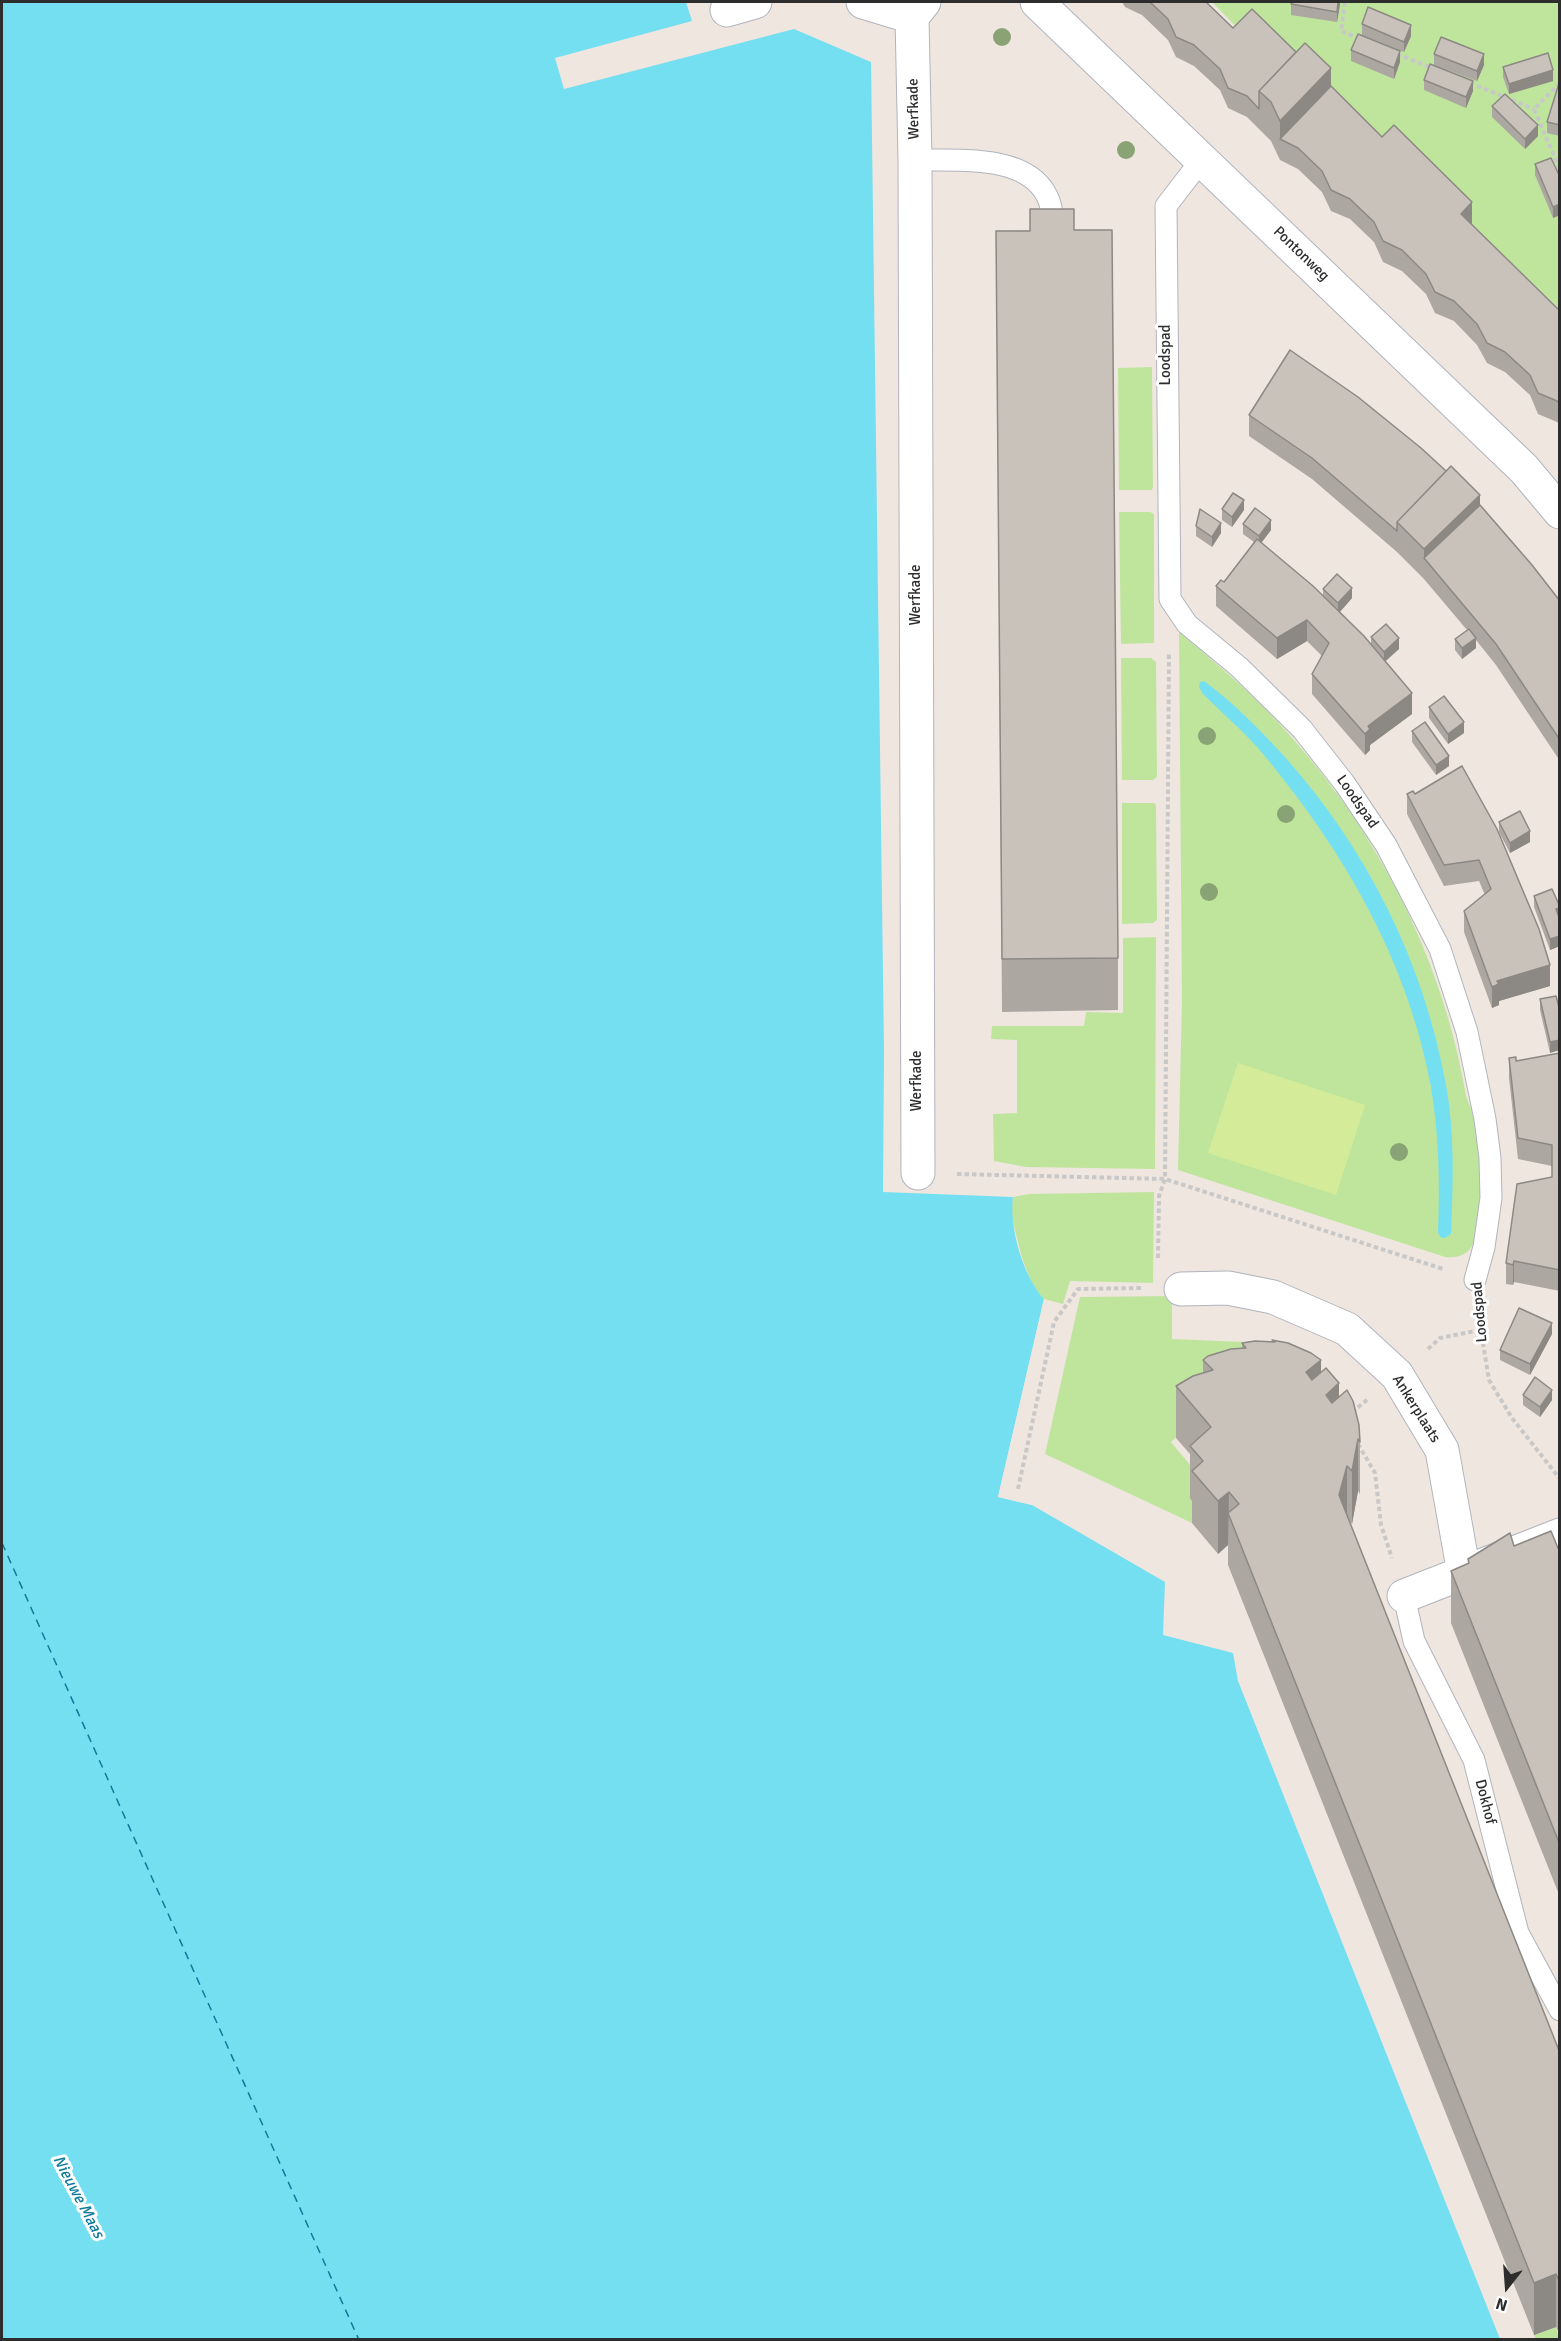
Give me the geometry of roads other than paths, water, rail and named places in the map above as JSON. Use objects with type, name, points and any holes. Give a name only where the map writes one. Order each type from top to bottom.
[{"type":"street","name":"Werfkade","points":[[863,2],[918,9],[915,160],[918,1173]]},
{"type":"street","name":"Pontonweg","points":[[1037,2],[1203,158],[1524,469],[1560,512]]},
{"type":"street","name":"Ankerplaats","points":[[1169,1288],[1228,1288],[1273,1297],[1347,1329],[1397,1375],[1442,1450],[1464,1573]]},
{"type":"street","points":[[1404,1596],[1560,1535]]},
{"type":"lane","name":"Loodspad","points":[[1203,158],[1166,206],[1170,599],[1187,624],[1239,667],[1302,729],[1345,784],[1386,845],[1440,949],[1467,1032],[1485,1119],[1490,1158],[1491,1198],[1484,1247],[1475,1280]]},
{"type":"lane","points":[[915,160],[989,162],[1019,169],[1036,180],[1047,196],[1053,217],[1053,261]]},
{"type":"lane","name":"Dokhof","points":[[1404,1596],[1414,1641],[1474,1760],[1518,1933],[1560,2010]]},
{"type":"water","name":"Nieuwe Maas","points":[[2,2],[686,2],[692,21],[555,58],[564,89],[794,29],[871,62],[884,1052],[883,1192],[1013,1197],[1013,1223],[1019,1251],[1030,1278],[1044,1299],[998,1497],[1032,1505],[1165,1582],[1163,1635],[1233,1653],[1238,1681],[1500,2339],[2,2340]]},
{"type":"water","points":[[1204,681],[1256,726],[1314,792],[1366,869],[1407,951],[1436,1039],[1449,1103],[1453,1160],[1451,1234],[1445,1238],[1440,1237],[1438,1232],[1438,1160],[1431,1087],[1411,1009],[1398,972],[1382,936],[1345,867],[1323,834],[1264,754],[1203,694],[1199,687],[1200,682]]}]
